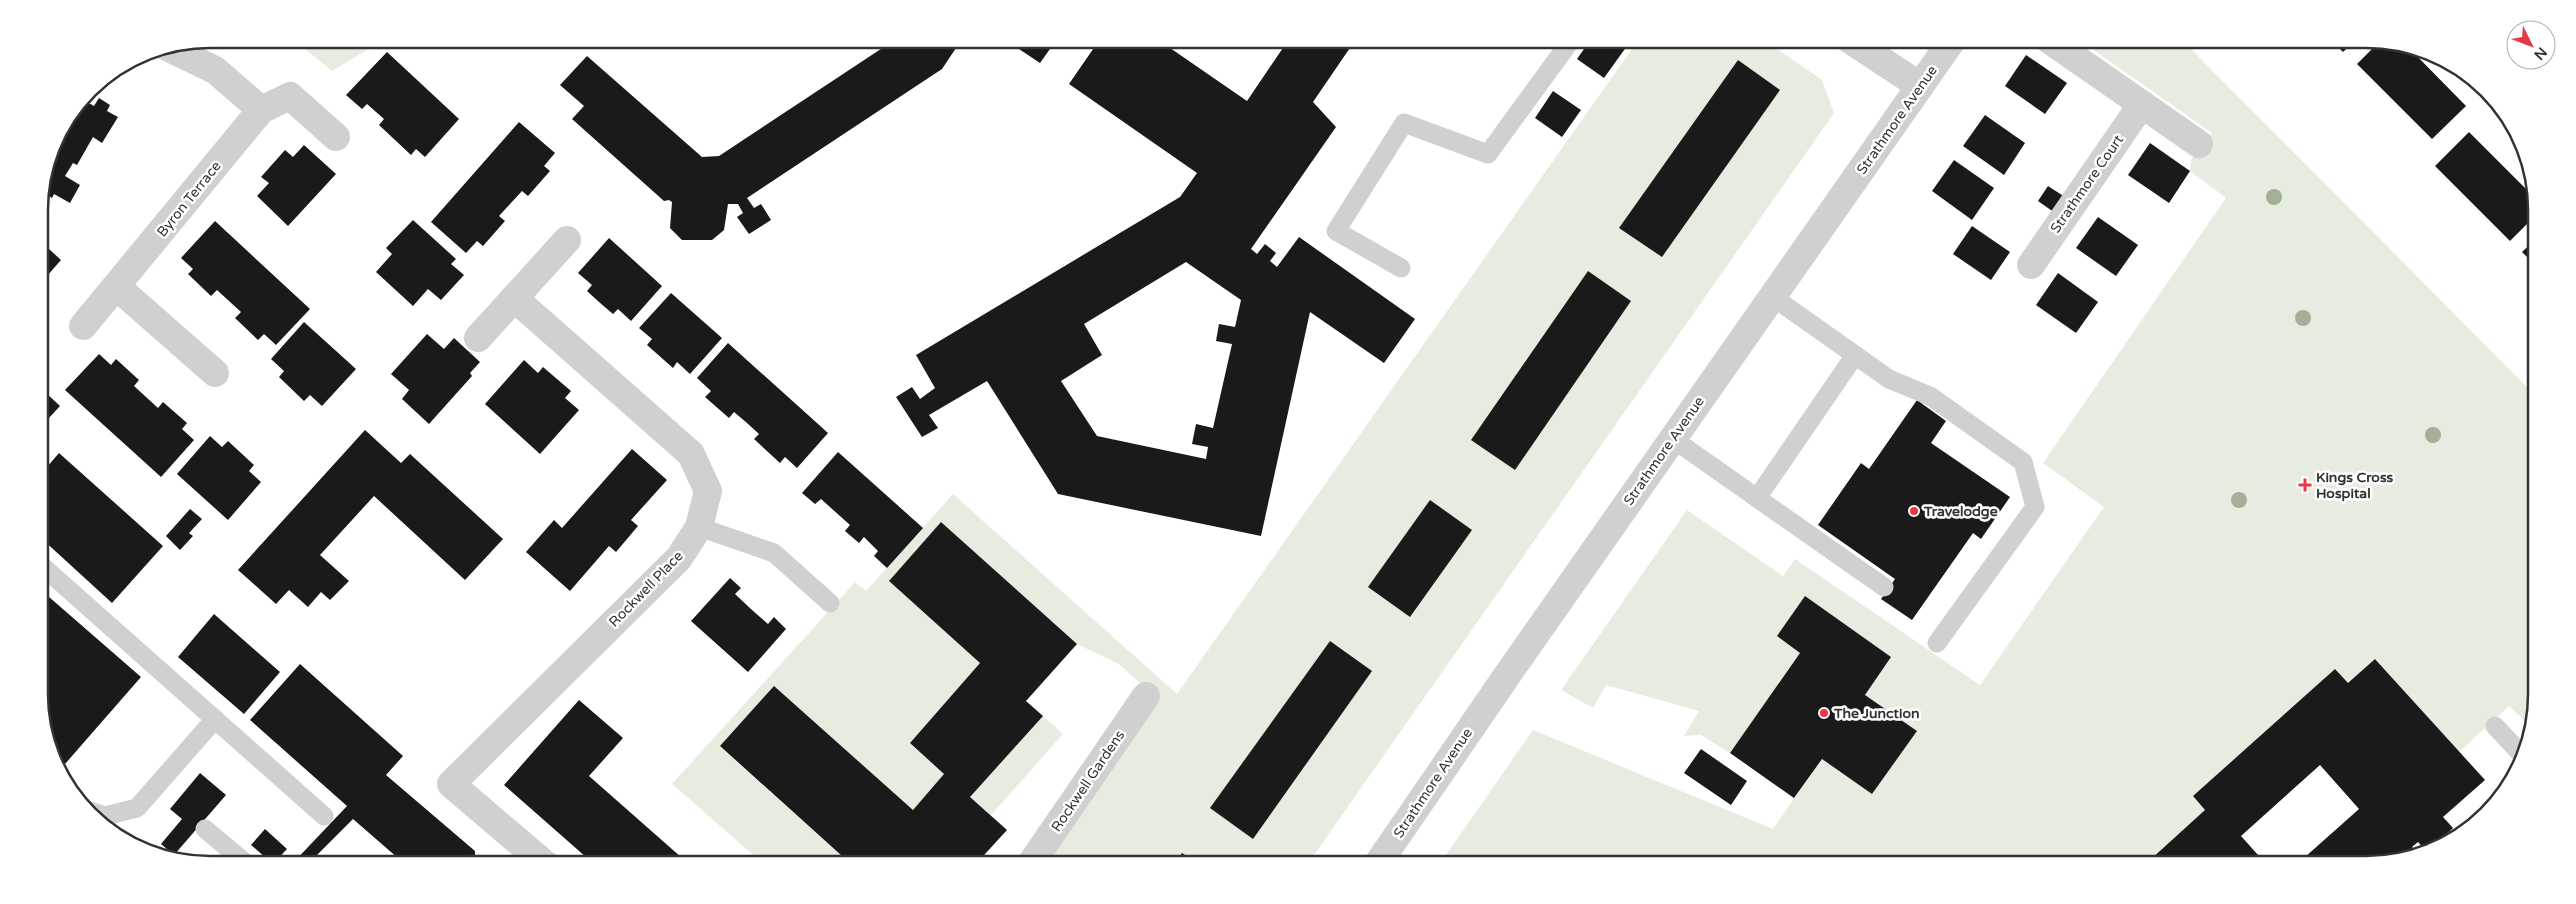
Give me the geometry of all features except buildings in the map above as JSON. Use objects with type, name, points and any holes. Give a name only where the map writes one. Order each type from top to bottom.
[{"type":"street","points":[[1863,48],[1920,86]]},
{"type":"street","name":"Strathmore Avenue","points":[[1383,856],[1947,48]]},
{"type":"street","points":[[2061,48],[2199,144]]},
{"type":"street","points":[[176,51],[216,70],[261,110]]},
{"type":"street","name":"Byron Terrace","points":[[83,326],[261,110],[290,96],[336,137]]},
{"type":"street","name":"Strathmore Court","points":[[2031,264],[2142,104]]},
{"type":"street","points":[[478,338],[567,240]]},
{"type":"street","points":[[117,287],[215,373]]},
{"type":"street","name":"Rockwell Place","points":[[514,298],[691,454],[708,491],[699,527],[679,558],[451,784],[528,856]]},
{"type":"street","name":"Rockwell Gardens","points":[[1036,856],[1146,696]]},
{"type":"lane","points":[[1401,268],[1336,230],[1404,123],[1488,154],[1565,48]]},
{"type":"lane","points":[[1774,297],[1889,379],[1930,396],[2023,462],[2035,507],[1938,643]]},
{"type":"lane","points":[[1757,498],[1855,356]]},
{"type":"lane","points":[[1673,439],[1884,587]]},
{"type":"lane","points":[[699,527],[774,553],[830,603]]},
{"type":"lane","points":[[48,571],[324,816]]},
{"type":"lane","points":[[102,815],[105,816],[137,808],[215,719]]},
{"type":"lane","points":[[2495,726],[2518,751]]},
{"type":"lane","points":[[205,829],[237,856]]},
{"type":"shaded area","points":[[304,48],[370,48],[332,71]]},
{"type":"shaded area","points":[[1633,48],[1776,48],[1822,80],[1834,113],[1313,856],[1052,856],[1158,700],[1119,664],[1077,644],[941,522],[889,581],[980,663],[910,743],[944,774],[913,810],[774,687],[720,747],[842,856],[755,856],[672,784],[855,582],[866,591],[953,494],[1177,694]]},
{"type":"shaded area","name":"Kings Cross Hospital","points":[[2091,48],[2190,48],[2528,388],[2528,695],[2526,722],[2509,706],[2459,752],[2376,659],[2348,683],[2335,669],[2193,796],[2205,810],[2163,856],[1445,856],[1533,730],[1773,829],[1822,759],[1872,794],[1917,731],[1865,695],[1891,657],[1805,597],[1777,636],[1800,653],[1730,753],[1701,735],[1684,736],[1699,711],[1606,685],[1593,708],[1561,690],[1687,510],[1783,576],[1795,559],[1980,685],[2104,507],[2043,463],[2226,198],[2190,171],[2191,160],[2212,133]]},
{"type":"shaded area","points":[[1043,716],[1063,734],[991,815],[970,797]]},
{"type":"place","name":"Kings Cross Hospital","points":[[2305,485]]},
{"type":"place","name":"Travelodge","points":[[1914,511]]},
{"type":"place","name":"The Junction","points":[[1824,713]]}]
